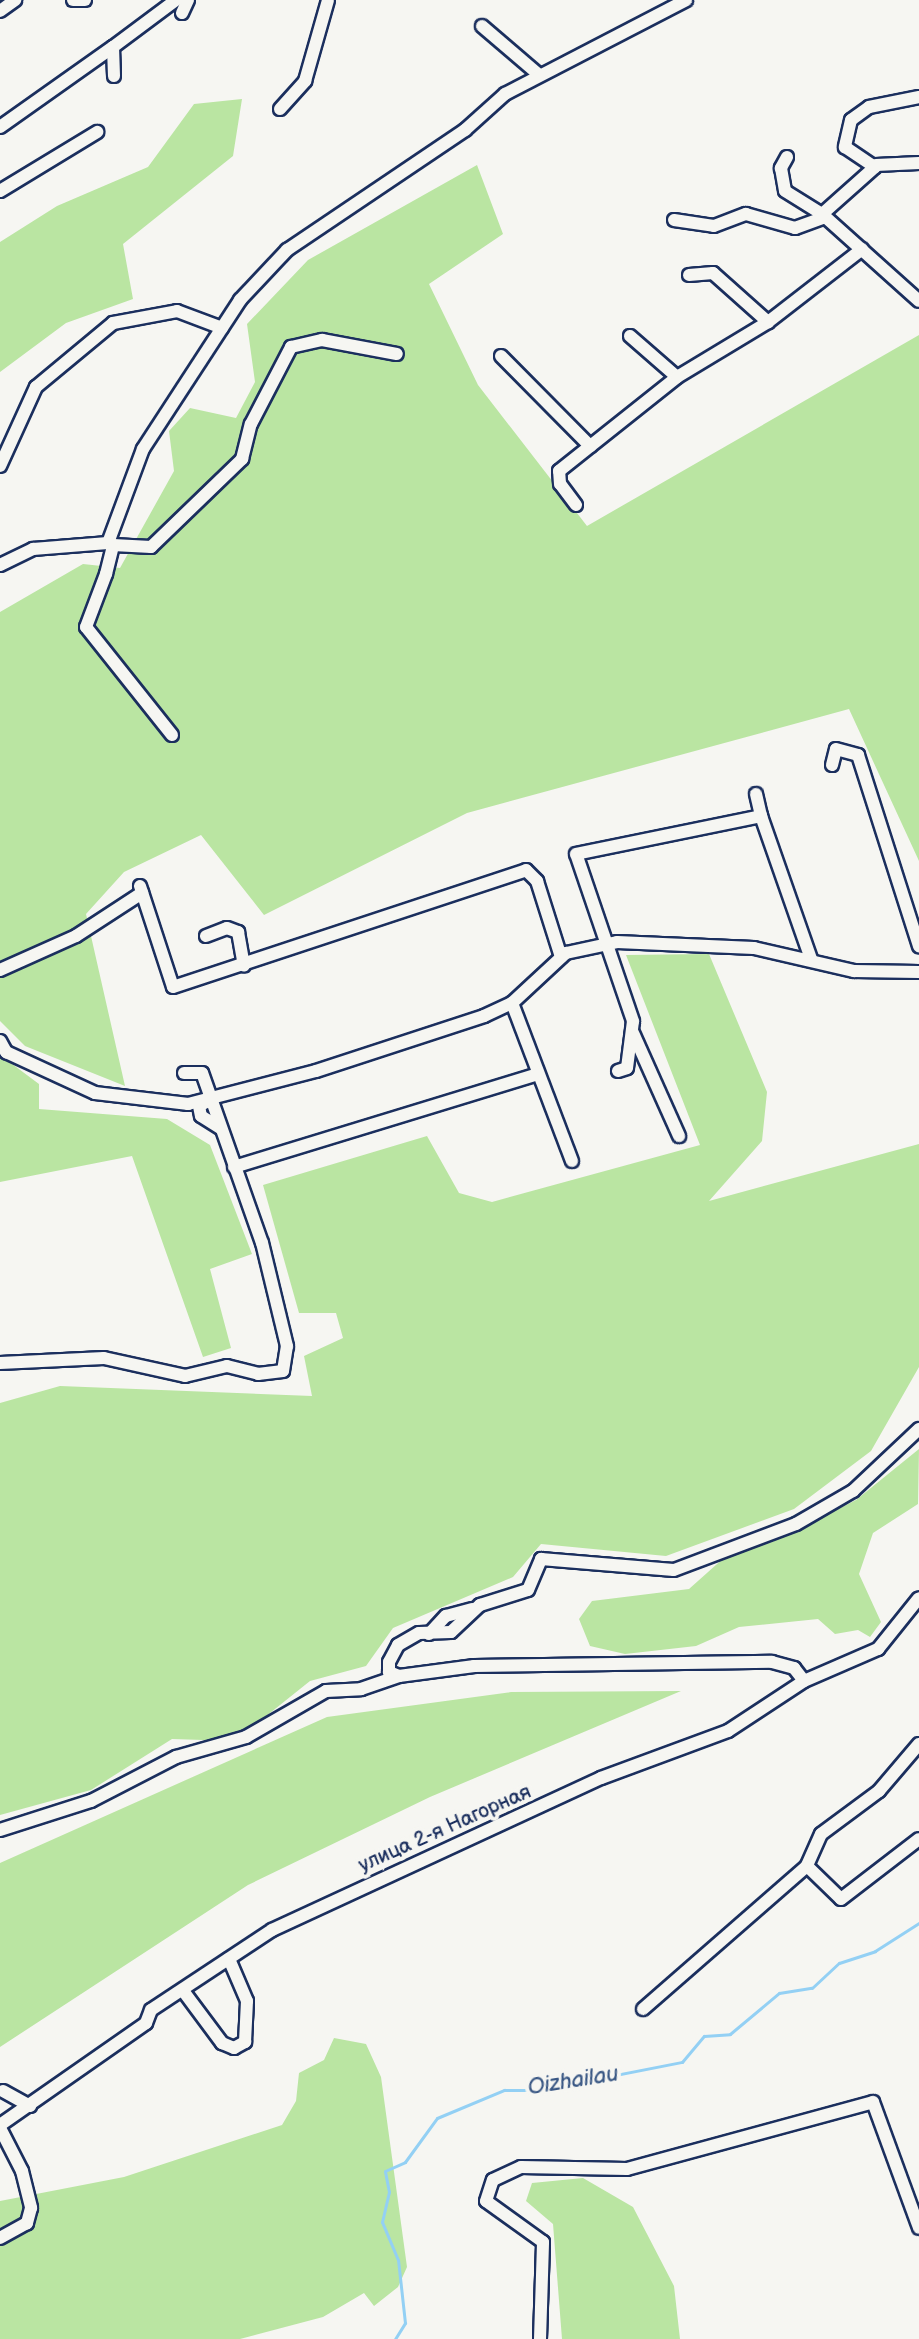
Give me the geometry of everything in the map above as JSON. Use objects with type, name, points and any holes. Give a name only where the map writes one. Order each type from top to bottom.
[{"type":"street","points":[[0,11],[15,0]]},
{"type":"street","points":[[73,0],[85,0]]},
{"type":"street","points":[[0,127],[176,0]]},
{"type":"street","points":[[182,13],[188,0]]},
{"type":"street","points":[[280,109],[305,81],[328,0]]},
{"type":"street","points":[[172,735],[86,627],[110,544],[143,449],[222,328],[281,255],[538,74],[663,6],[686,0]]},
{"type":"street","points":[[482,26],[538,74]]},
{"type":"street","points":[[137,28],[144,40]]},
{"type":"street","points":[[113,47],[114,76]]},
{"type":"street","points":[[919,97],[869,107],[845,130],[850,151],[876,165],[919,163]]},
{"type":"street","points":[[0,191],[97,132]]},
{"type":"street","points":[[787,157],[781,168],[785,191],[824,216],[919,301]]},
{"type":"street","points":[[674,220],[714,226],[746,214],[795,228],[824,216],[876,165]]},
{"type":"street","points":[[576,505],[555,475],[677,377],[768,322],[862,249]]},
{"type":"street","points":[[689,275],[713,273],[768,322]]},
{"type":"street","points":[[0,466],[36,387],[113,323],[177,311],[222,328]]},
{"type":"street","points":[[630,336],[677,377]]},
{"type":"street","points":[[0,565],[33,549],[110,544],[151,547],[242,459],[251,424],[291,347],[322,340],[397,354]]},
{"type":"street","points":[[501,356],[590,446]]},
{"type":"street","points":[[832,765],[831,753],[843,746],[858,755],[919,946]]},
{"type":"street","points":[[756,794],[811,959]]},
{"type":"street","points":[[679,1136],[633,1033],[576,854],[761,816]]},
{"type":"street","points":[[0,970],[76,936],[141,890],[173,987],[526,870],[537,881],[561,957]]},
{"type":"street","points":[[206,936],[227,928],[238,932],[244,965]]},
{"type":"street","points":[[0,1041],[6,1052],[105,1097],[210,1102],[316,1071],[512,1003],[561,957],[605,945],[703,944],[811,959],[854,971],[919,972]]},
{"type":"street","points":[[512,1003],[572,1161]]},
{"type":"street","points":[[618,1071],[627,1068],[626,1046],[633,1033]]},
{"type":"street","points":[[0,1363],[104,1358],[185,1376],[227,1366],[258,1374],[283,1371],[287,1346],[279,1307],[234,1167],[202,1073],[184,1073]]},
{"type":"street","points":[[234,1167],[538,1074]]},
{"type":"street","points":[[399,1676],[389,1672],[389,1662],[398,1645],[429,1634],[451,1632],[474,1609],[528,1590],[536,1563],[546,1558],[632,1571],[674,1570],[796,1524],[853,1491],[919,1429]]},
{"type":"street","name":"улица 2-я Нагорная","points":[[0,2126],[229,1959],[286,1923],[601,1778],[728,1731],[804,1681],[878,1649],[919,1598]]},
{"type":"street","points":[[0,1830],[91,1801],[176,1757],[246,1737],[326,1691],[361,1689],[399,1676],[474,1666],[772,1662],[794,1668],[804,1681]]},
{"type":"street","points":[[643,2009],[807,1866],[821,1834],[879,1791],[919,1744]]},
{"type":"street","points":[[0,1837],[103,1805],[147,1783],[176,1757]]},
{"type":"street","points":[[807,1866],[841,1899],[919,1839]]},
{"type":"street","points":[[184,1992],[222,2043],[234,2048],[245,2042],[247,2001],[229,1959]]},
{"type":"street","points":[[3,2091],[30,2106]]},
{"type":"street","points":[[540,2339],[543,2242],[486,2201],[493,2180],[521,2167],[627,2169],[873,2102],[919,2228]]},
{"type":"street","points":[[0,2126],[22,2171],[31,2208],[27,2223],[0,2238]]},
{"type":"green space","points":[[242,99],[233,156],[123,244],[133,299],[66,323],[0,372],[0,242],[57,206],[148,167],[194,104]]},
{"type":"green space","points":[[477,165],[503,234],[429,284],[478,385],[587,526],[919,335],[919,861],[849,709],[467,813],[264,915],[201,835],[124,872],[86,914],[125,1086],[25,1046],[0,1021],[0,612],[83,564],[120,568],[174,471],[169,431],[190,408],[236,418],[255,382],[247,324],[308,260]]},
{"type":"green space","points":[[709,954],[767,1092],[762,1141],[709,1201],[919,1144],[919,1367],[871,1451],[794,1509],[666,1556],[541,1544],[513,1577],[393,1628],[366,1666],[310,1681],[235,1741],[172,1739],[91,1790],[0,1815],[0,1403],[60,1386],[312,1396],[304,1356],[343,1338],[336,1313],[299,1313],[263,1185],[427,1136],[459,1193],[492,1202],[700,1145],[626,955]]},
{"type":"green space","points":[[0,1055],[39,1084],[39,1109],[167,1119],[210,1145],[252,1254],[210,1269],[231,1348],[203,1357],[132,1156],[0,1182]]},
{"type":"green space","points":[[919,1449],[918,1504],[873,1533],[859,1574],[881,1622],[870,1637],[858,1630],[835,1634],[818,1619],[739,1627],[696,1646],[625,1654],[590,1646],[579,1619],[592,1601],[689,1589],[726,1556],[772,1542],[856,1500]]},
{"type":"green space","points":[[681,1691],[430,1797],[248,1885],[0,2047],[0,1863],[327,1717],[511,1692]]},
{"type":"green space","points":[[334,2038],[366,2044],[381,2077],[407,2267],[398,2287],[374,2306],[364,2293],[323,2317],[240,2339],[0,2339],[0,2201],[124,2177],[282,2125],[296,2101],[299,2073],[324,2060]]},
{"type":"green space","points":[[583,2178],[633,2207],[674,2286],[680,2339],[562,2339],[553,2224],[526,2201],[532,2183]]},
{"type":"waterway","name":"Oizhailau","points":[[395,2339],[405,2323],[398,2260],[382,2222],[389,2192],[385,2171],[405,2162],[437,2118],[504,2090],[539,2090],[682,2062],[704,2036],[730,2034],[779,1993],[812,1988],[839,1963],[875,1951],[919,1923]]}]
